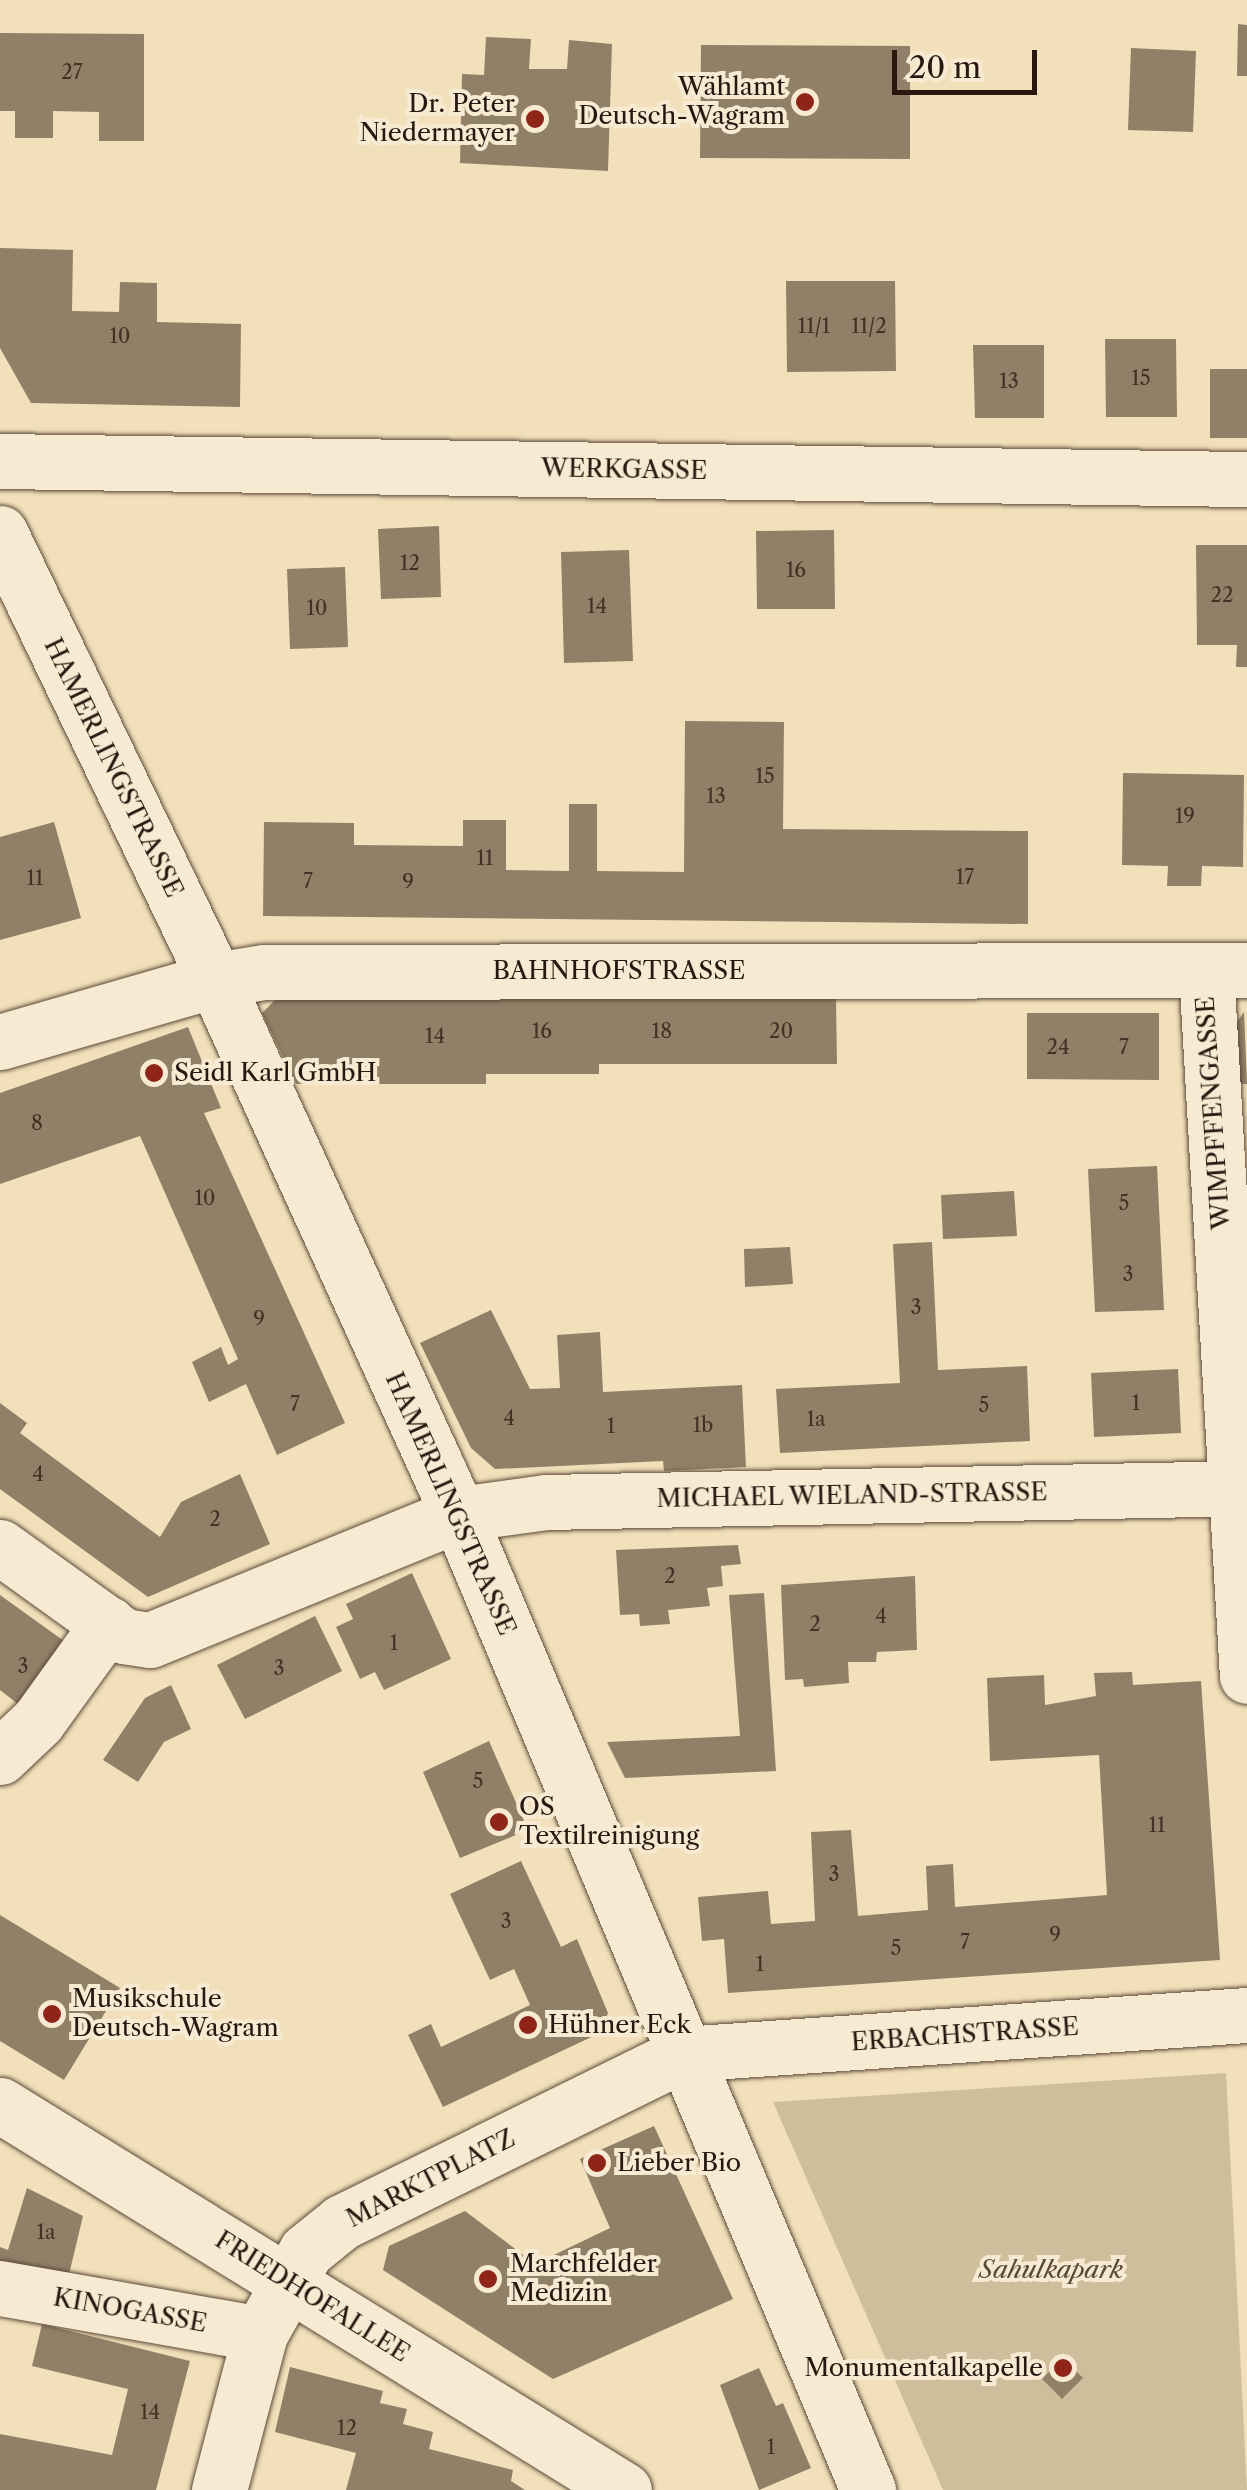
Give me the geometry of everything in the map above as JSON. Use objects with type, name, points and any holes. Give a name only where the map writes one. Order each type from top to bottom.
[{"type":"street","name":"WERKGASSE","points":[[0,461],[1247,480]]},
{"type":"street","name":"HAMERLINGSTRASSE","points":[[0,533],[215,980],[458,1514],[868,2490]]},
{"type":"street","name":"BAHNHOFSTRASSE","points":[[0,1042],[215,980],[264,972],[1226,970]]},
{"type":"street","name":"WIMPFFENGASSE","points":[[1226,970],[1247,1676]]},
{"type":"street","name":"MICHAEL WIELAND-STRASSE","points":[[124,1632],[458,1514],[546,1502],[1242,1488]]},
{"type":"street","points":[[0,1547],[124,1632],[0,1757]]},
{"type":"street","name":"ERBACHSTRASSE","points":[[683,2054],[1247,2015]]},
{"type":"street","name":"MARKTPLATZ","points":[[218,2490],[260,2334],[306,2251],[342,2222],[683,2054]]},
{"type":"street","name":"FRIEDHOFALLEE","points":[[0,2104],[624,2490]]},
{"type":"street","name":"KINOGASSE","points":[[0,2288],[260,2334]]},
{"type":"green space","name":"Sahulkapark","points":[[1226,2073],[1247,2490],[943,2490],[773,2102]]},
{"type":"building","points":[[1238,24],[1247,25],[1247,76],[1237,76]]},
{"type":"building","points":[[0,33],[144,34],[144,141],[99,141],[99,112],[53,111],[53,138],[15,138],[15,111],[0,111]]},
{"type":"building","name":"Dr. Peter Niedermayer","points":[[486,37],[531,39],[529,69],[567,69],[569,40],[612,44],[608,171],[460,163],[462,74],[484,75]]},
{"type":"building","name":"Wählamt Deutsch-Wagram","points":[[701,45],[910,46],[910,159],[700,158]]},
{"type":"building","points":[[1131,48],[1196,51],[1193,132],[1128,130]]},
{"type":"building","points":[[0,248],[73,250],[72,311],[119,312],[120,282],[157,283],[157,322],[241,324],[240,407],[31,403],[0,348]]},
{"type":"building","points":[[786,281],[895,281],[896,371],[787,372]]},
{"type":"building","points":[[1105,339],[1176,339],[1177,417],[1106,417]]},
{"type":"building","points":[[973,345],[1044,345],[1044,418],[975,418]]},
{"type":"building","points":[[1210,369],[1247,369],[1247,438],[1210,438]]},
{"type":"building","points":[[439,526],[441,597],[381,599],[378,529]]},
{"type":"building","points":[[834,530],[835,609],[757,609],[756,531]]},
{"type":"building","points":[[1196,545],[1247,545],[1247,667],[1236,667],[1237,645],[1197,645]]},
{"type":"building","points":[[629,550],[633,661],[564,663],[561,552]]},
{"type":"building","points":[[345,567],[348,647],[290,649],[287,569]]},
{"type":"building","points":[[685,721],[784,722],[783,829],[1028,831],[1028,924],[263,916],[264,822],[354,823],[354,845],[463,846],[463,820],[506,820],[506,870],[569,871],[569,804],[597,804],[597,871],[684,872]]},
{"type":"building","points":[[1123,773],[1244,775],[1243,867],[1202,866],[1201,886],[1167,886],[1168,866],[1122,865]]},
{"type":"building","points":[[54,822],[81,918],[0,940],[0,837]]},
{"type":"building","points":[[277,998],[836,998],[837,1064],[599,1064],[599,1074],[486,1074],[486,1084],[296,1084],[262,1013]]},
{"type":"building","points":[[1244,1012],[1247,1084],[1230,1084],[1232,1029]]},
{"type":"building","points":[[1027,1013],[1159,1013],[1159,1080],[1027,1079]]},
{"type":"building","points":[[188,1027],[221,1108],[204,1113],[345,1423],[277,1455],[246,1384],[209,1402],[192,1362],[221,1347],[228,1365],[238,1359],[140,1136],[0,1184],[0,1093]]},
{"type":"building","points":[[1157,1166],[1164,1310],[1095,1312],[1088,1169]]},
{"type":"building","points":[[1014,1191],[1017,1236],[943,1239],[941,1195]]},
{"type":"building","points":[[932,1242],[938,1370],[1027,1366],[1030,1441],[780,1453],[776,1389],[900,1383],[893,1244]]},
{"type":"building","points":[[790,1247],[793,1284],[745,1287],[744,1249]]},
{"type":"building","points":[[491,1310],[530,1389],[560,1388],[557,1335],[600,1332],[603,1392],[742,1385],[746,1467],[664,1471],[663,1461],[495,1469],[471,1448],[420,1343]]},
{"type":"building","points":[[1178,1369],[1181,1433],[1094,1437],[1091,1373]]},
{"type":"building","points":[[0,1403],[27,1423],[20,1433],[160,1537],[181,1502],[240,1474],[270,1544],[148,1597],[0,1489]]},
{"type":"building","points":[[738,1545],[741,1564],[721,1566],[723,1586],[707,1588],[710,1606],[668,1610],[670,1624],[640,1626],[639,1614],[620,1615],[616,1550]]},
{"type":"building","points":[[412,1573],[451,1659],[384,1690],[375,1672],[360,1679],[336,1627],[353,1619],[346,1604]]},
{"type":"building","points":[[915,1576],[917,1650],[877,1652],[876,1662],[848,1662],[849,1683],[804,1687],[803,1679],[785,1680],[781,1585]]},
{"type":"building","points":[[764,1593],[776,1771],[625,1778],[607,1742],[740,1736],[729,1595]]},
{"type":"building","points":[[0,1595],[64,1641],[18,1704],[0,1690]]},
{"type":"building","points":[[315,1616],[342,1671],[245,1719],[217,1665]]},
{"type":"building","points":[[1132,1672],[1133,1685],[1201,1681],[1220,1960],[728,1993],[724,1939],[702,1941],[698,1897],[768,1891],[771,1924],[815,1921],[811,1832],[851,1830],[858,1916],[928,1910],[926,1866],[953,1864],[955,1907],[1107,1895],[1099,1755],[990,1761],[987,1678],[1044,1675],[1045,1705],[1096,1696],[1094,1673]]},
{"type":"building","points":[[171,1685],[191,1729],[164,1742],[138,1782],[103,1760],[145,1698]]},
{"type":"building","points":[[489,1741],[528,1830],[460,1858],[423,1772]]},
{"type":"building","points":[[521,1861],[561,1947],[577,1939],[608,2013],[600,2033],[443,2107],[408,2035],[431,2024],[441,2047],[530,2005],[514,1969],[490,1980],[450,1894]]},
{"type":"building","name":"Musikschule Deutsch-Wagram","points":[[0,1915],[120,1988],[64,2080],[0,2041]]},
{"type":"building","points":[[654,2126],[733,2299],[553,2379],[383,2270],[389,2246],[465,2211],[535,2264],[610,2228],[580,2159]]},
{"type":"building","points":[[27,2188],[83,2216],[66,2287],[0,2270],[0,2247],[8,2250]]},
{"type":"building","points":[[42,2324],[190,2361],[156,2490],[0,2490],[0,2434],[112,2455],[128,2389],[32,2366]]},
{"type":"building","name":"Monumentalkapelle","points":[[1063,2358],[1083,2378],[1062,2399],[1042,2379]]},
{"type":"building","points":[[290,2367],[383,2391],[380,2403],[407,2409],[403,2424],[433,2432],[429,2449],[513,2470],[511,2481],[525,2490],[346,2490],[356,2453],[275,2432]]},
{"type":"building","points":[[759,2368],[776,2406],[783,2403],[811,2468],[759,2490],[720,2385]]},
{"type":"place","name":"Wählamt Deutsch-Wagram","points":[[805,102]]},
{"type":"place","name":"Dr. Peter Niedermayer","points":[[535,119]]},
{"type":"place","name":"Seidl Karl GmbH","points":[[154,1073]]},
{"type":"place","name":"OS Textilreinigung","points":[[499,1822]]},
{"type":"place","name":"Musikschule Deutsch-Wagram","points":[[52,2014]]},
{"type":"place","name":"Hühner Eck","points":[[528,2025]]},
{"type":"place","name":"Lieber Bio","points":[[597,2163]]},
{"type":"place","name":"Marchfelder Medizin","points":[[488,2279]]},
{"type":"place","name":"Monumentalkapelle","points":[[1063,2368]]}]
